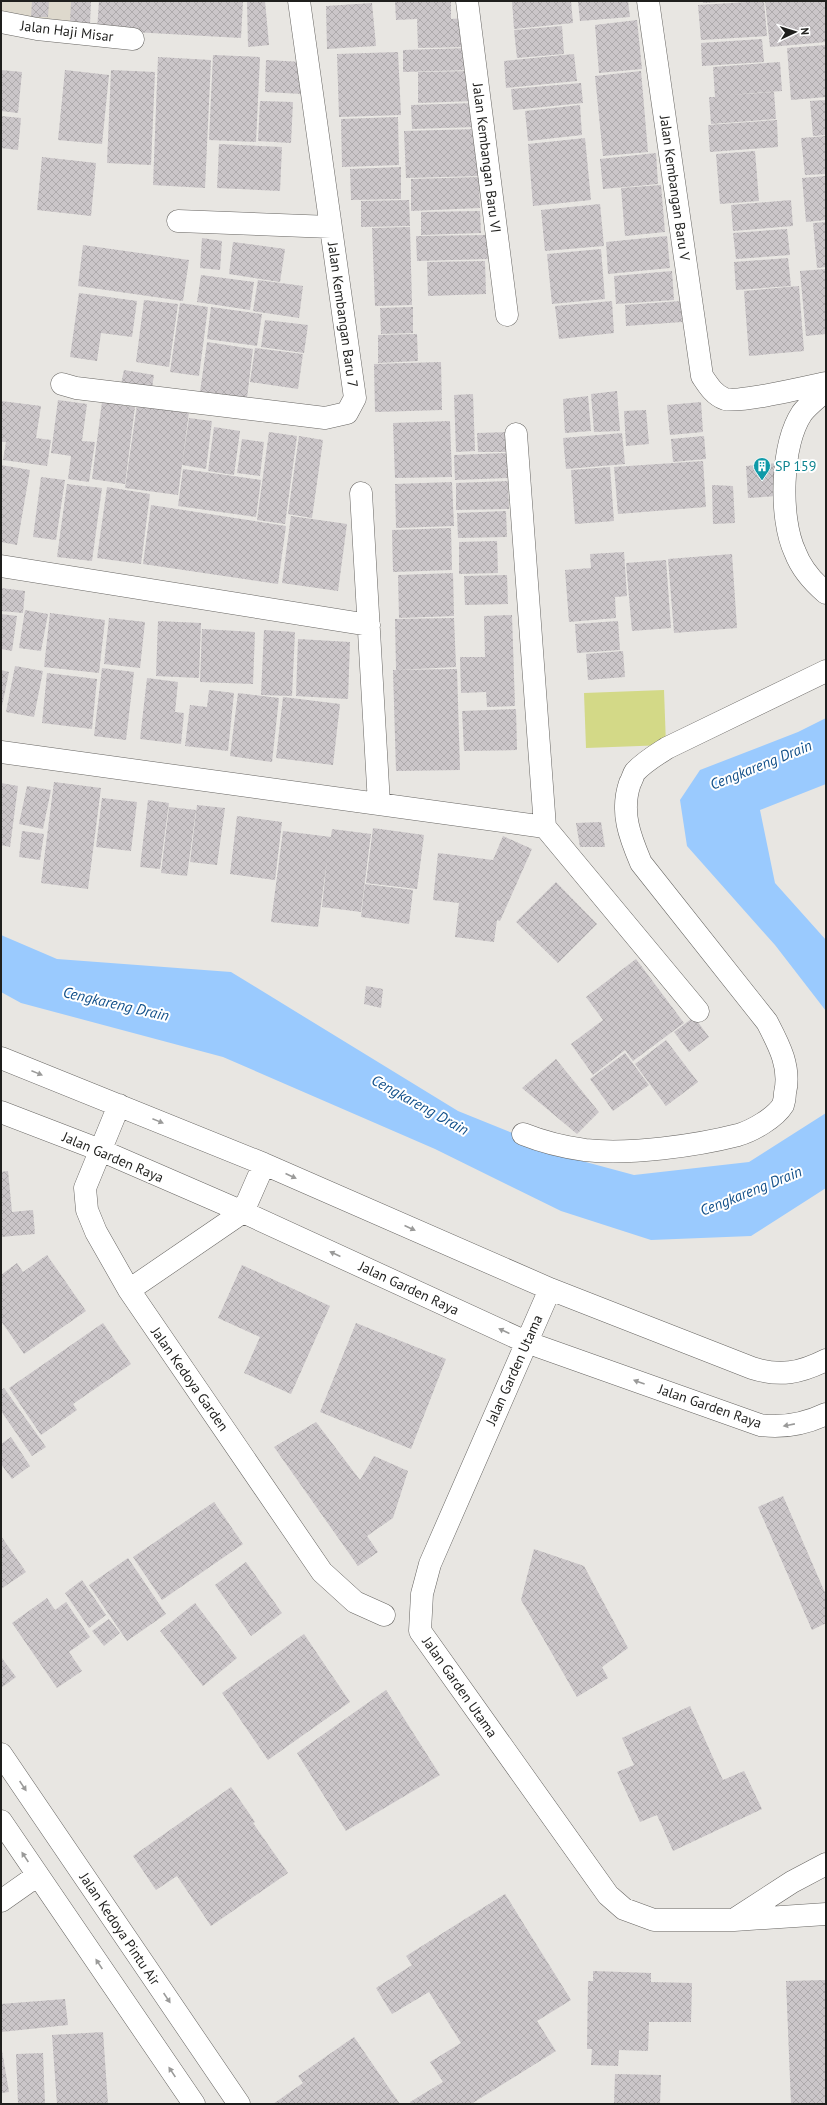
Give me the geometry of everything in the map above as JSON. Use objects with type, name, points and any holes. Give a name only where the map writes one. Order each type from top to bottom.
[{"type":"street","name":"Jalan Kembangan Baru 7","points":[[62,384],[76,388],[325,418],[347,413],[355,398],[299,1]]},
{"type":"street","name":"Jalan Kembangan Baru VI","points":[[467,1],[507,315]]},
{"type":"street","name":"Jalan Kembangan Baru V","points":[[648,1],[702,376],[713,392],[726,399],[744,398],[826,383]]},
{"type":"street","name":"Jalan Haji Misar","points":[[1,22],[37,29],[133,39]]},
{"type":"street","points":[[178,221],[331,227]]},
{"type":"street","points":[[826,390],[802,413],[789,446],[785,483],[786,519],[795,553],[814,583],[826,593]]},
{"type":"street","points":[[516,434],[545,827],[698,1011]]},
{"type":"street","points":[[361,493],[379,804]]},
{"type":"street","points":[[1,566],[369,625]]},
{"type":"street","points":[[523,1134],[550,1144],[586,1150],[627,1151],[682,1145],[739,1135],[762,1125],[783,1105],[788,1079],[782,1051],[767,1022],[641,863],[629,834],[626,815],[627,792],[634,773],[654,756],[826,671]]},
{"type":"street","points":[[1,752],[545,827]]},
{"type":"street","points":[[1,1058],[264,1164],[550,1289],[770,1374],[798,1370],[826,1360]]},
{"type":"street","name":"Jalan Kedoya Garden","points":[[119,1105],[85,1188],[87,1210],[96,1232],[129,1290],[322,1572],[355,1602],[384,1615]]},
{"type":"street","name":"Jalan Garden Raya","points":[[1,1112],[100,1150],[243,1212],[526,1342],[760,1425],[774,1427],[787,1426],[826,1414]]},
{"type":"street","points":[[129,1290],[243,1212],[264,1164]]},
{"type":"street","name":"Jalan Garden Utama","points":[[550,1289],[430,1564],[422,1594],[420,1631],[608,1895],[624,1909],[654,1920],[734,1920],[826,1914]]},
{"type":"street","name":"Jalan Kedoya Pintu Air","points":[[1,1754],[239,2104]]},
{"type":"street","points":[[1,1821],[194,2104]]},
{"type":"street","points":[[734,1920],[792,1882],[826,1864]]},
{"type":"street","points":[[1,1901],[38,1875]]},
{"type":"shaded area","points":[[1,1],[78,1],[68,30],[1,23]]},
{"type":"green space","points":[[664,690],[666,745],[586,748],[584,693]]},
{"type":"water","name":"Cengkareng Drain","points":[[826,718],[826,784],[760,810],[775,883],[826,940],[826,1011],[775,945],[687,846],[680,800],[700,770],[798,732]]},
{"type":"water","name":"Cengkareng Drain","points":[[1,935],[57,959],[231,972],[458,1111],[582,1161],[634,1175],[749,1162],[826,1113],[826,1188],[751,1236],[651,1240],[561,1211],[435,1149],[223,1057],[21,1003],[1,992]]},
{"type":"building","points":[[32,1],[49,1],[48,17],[31,17]]},
{"type":"building","points":[[71,1],[91,1],[90,24],[70,23]]},
{"type":"building","points":[[99,1],[243,1],[241,38],[97,30]]},
{"type":"building","points":[[247,1],[265,1],[269,45],[248,47]]},
{"type":"building","points":[[395,1],[451,1],[451,19],[466,18],[466,47],[418,48],[417,19],[396,20]]},
{"type":"building","points":[[512,1],[571,1],[573,23],[514,29]]},
{"type":"building","points":[[578,1],[628,1],[630,17],[580,21]]},
{"type":"building","points":[[703,1],[719,1],[719,2],[703,3]]},
{"type":"building","points":[[764,1],[767,36],[701,40],[698,5]]},
{"type":"building","points":[[765,1],[826,1],[826,42],[770,47]]},
{"type":"building","points":[[372,3],[376,46],[327,49],[326,6]]},
{"type":"building","points":[[637,20],[642,69],[599,73],[595,25]]},
{"type":"building","points":[[562,26],[564,54],[517,58],[514,30]]},
{"type":"building","points":[[762,39],[764,62],[702,66],[701,43]]},
{"type":"building","points":[[826,45],[826,97],[791,100],[787,48]]},
{"type":"building","points":[[469,48],[470,70],[403,72],[403,50]]},
{"type":"building","points":[[398,52],[401,115],[339,117],[337,54]]},
{"type":"building","points":[[574,54],[577,81],[506,88],[504,61]]},
{"type":"building","points":[[213,55],[260,57],[256,142],[209,140]]},
{"type":"building","points":[[158,57],[211,60],[205,188],[153,185]]},
{"type":"building","points":[[266,60],[303,62],[302,94],[265,92]]},
{"type":"building","points":[[780,62],[782,91],[729,95],[774,92],[776,119],[711,124],[709,97],[715,97],[713,67]]},
{"type":"building","points":[[1,70],[22,72],[18,113],[1,111]]},
{"type":"building","points":[[65,70],[109,75],[102,144],[58,140]]},
{"type":"building","points":[[111,70],[155,72],[151,165],[107,163]]},
{"type":"building","points":[[474,71],[474,101],[418,103],[418,72]]},
{"type":"building","points":[[641,71],[648,152],[603,156],[595,76]]},
{"type":"building","points":[[581,83],[583,103],[513,110],[511,89]]},
{"type":"building","points":[[826,100],[826,135],[813,136],[810,101]]},
{"type":"building","points":[[260,101],[293,102],[291,143],[258,141]]},
{"type":"building","points":[[475,103],[476,127],[412,129],[411,105]]},
{"type":"building","points":[[580,105],[582,135],[528,141],[525,111]]},
{"type":"building","points":[[1,116],[21,118],[18,150],[1,148]]},
{"type":"building","points":[[398,117],[399,165],[342,167],[341,119]]},
{"type":"building","points":[[777,120],[778,147],[710,152],[708,125]]},
{"type":"building","points":[[478,129],[479,176],[406,178],[404,131]]},
{"type":"building","points":[[826,136],[826,174],[805,175],[801,138]]},
{"type":"building","points":[[585,138],[591,200],[533,206],[528,144]]},
{"type":"building","points":[[219,144],[282,147],[280,191],[217,188]]},
{"type":"building","points":[[755,151],[759,201],[720,204],[716,154]]},
{"type":"building","points":[[656,153],[658,184],[603,189],[600,159]]},
{"type":"building","points":[[42,157],[96,163],[91,216],[37,210]]},
{"type":"building","points":[[401,167],[401,199],[351,200],[350,169]]},
{"type":"building","points":[[826,176],[826,220],[806,222],[802,178]]},
{"type":"building","points":[[479,177],[480,208],[411,211],[411,179]]},
{"type":"building","points":[[661,185],[665,232],[625,236],[621,188]]},
{"type":"building","points":[[409,200],[410,226],[361,227],[361,201]]},
{"type":"building","points":[[791,200],[793,226],[733,231],[731,205]]},
{"type":"building","points":[[600,204],[604,246],[545,251],[541,210]]},
{"type":"building","points":[[480,211],[481,233],[421,235],[421,212]]},
{"type":"building","points":[[826,222],[826,267],[817,268],[813,223]]},
{"type":"building","points":[[410,227],[412,305],[375,306],[372,228]]},
{"type":"building","points":[[787,229],[790,255],[736,259],[733,233]]},
{"type":"building","points":[[487,235],[488,259],[417,261],[416,236]]},
{"type":"building","points":[[667,236],[670,268],[608,274],[606,242]]},
{"type":"building","points":[[202,238],[222,241],[220,270],[200,268]]},
{"type":"building","points":[[233,242],[285,249],[280,282],[229,274]]},
{"type":"building","points":[[83,245],[189,260],[183,301],[78,286]]},
{"type":"building","points":[[601,249],[605,299],[552,304],[547,254]]},
{"type":"building","points":[[788,258],[791,286],[736,290],[734,262]]},
{"type":"building","points":[[485,261],[486,294],[428,296],[427,262]]},
{"type":"building","points":[[826,269],[826,334],[806,336],[800,271]]},
{"type":"building","points":[[672,271],[674,300],[616,304],[614,276]]},
{"type":"building","points":[[201,275],[254,282],[250,310],[197,302]]},
{"type":"building","points":[[258,280],[303,286],[299,318],[253,311]]},
{"type":"building","points":[[799,286],[804,351],[749,356],[744,291]]},
{"type":"building","points":[[79,293],[137,301],[132,337],[101,333],[97,361],[70,357]]},
{"type":"building","points":[[144,300],[178,304],[169,367],[136,362]]},
{"type":"building","points":[[612,301],[614,333],[559,339],[555,306]]},
{"type":"building","points":[[681,301],[682,322],[626,326],[625,305]]},
{"type":"building","points":[[180,303],[208,307],[199,376],[170,372]]},
{"type":"building","points":[[211,307],[262,314],[257,346],[207,339]]},
{"type":"building","points":[[413,307],[413,333],[381,334],[380,308]]},
{"type":"building","points":[[265,320],[308,325],[304,353],[261,347]]},
{"type":"building","points":[[417,334],[418,361],[378,363],[378,335]]},
{"type":"building","points":[[207,342],[253,349],[247,398],[200,392]]},
{"type":"building","points":[[255,348],[303,354],[298,389],[250,382]]},
{"type":"building","points":[[441,362],[442,410],[375,412],[374,364]]},
{"type":"building","points":[[124,370],[154,375],[152,388],[121,384]]},
{"type":"building","points":[[617,391],[620,431],[594,432],[591,394]]},
{"type":"building","points":[[473,394],[475,451],[456,452],[454,395]]},
{"type":"building","points":[[588,396],[591,431],[565,433],[563,399]]},
{"type":"building","points":[[58,400],[87,404],[82,441],[95,442],[89,482],[68,479],[71,456],[51,453]]},
{"type":"building","points":[[1,401],[41,406],[36,438],[51,440],[47,466],[3,460],[6,442],[1,442]]},
{"type":"building","points":[[102,402],[135,407],[125,484],[92,479]]},
{"type":"building","points":[[701,402],[703,432],[670,435],[667,405]]},
{"type":"building","points":[[137,405],[189,412],[178,495],[125,488]]},
{"type":"building","points":[[646,410],[649,444],[626,446],[624,411]]},
{"type":"building","points":[[189,418],[212,421],[206,469],[182,465]]},
{"type":"building","points":[[450,421],[452,477],[395,478],[393,423]]},
{"type":"building","points":[[214,427],[240,431],[234,475],[208,471]]},
{"type":"building","points":[[269,432],[297,436],[285,524],[257,520]]},
{"type":"building","points":[[511,432],[511,452],[478,452],[477,433]]},
{"type":"building","points":[[622,433],[625,464],[566,469],[563,438]]},
{"type":"building","points":[[299,436],[323,440],[312,518],[288,514]]},
{"type":"building","points":[[704,436],[706,459],[673,462],[671,439]]},
{"type":"building","points":[[242,439],[264,442],[260,476],[237,473]]},
{"type":"building","points":[[507,453],[508,478],[455,480],[454,455]]},
{"type":"building","points":[[703,461],[706,507],[618,514],[614,467]]},
{"type":"building","name":"SP 159","points":[[776,463],[778,496],[748,498],[746,466]]},
{"type":"building","points":[[1,465],[30,470],[17,545],[1,542]]},
{"type":"building","points":[[610,467],[614,521],[575,524],[571,470]]},
{"type":"building","points":[[183,469],[261,480],[256,517],[178,506]]},
{"type":"building","points":[[41,477],[65,480],[56,540],[33,537]]},
{"type":"building","points":[[508,481],[509,509],[456,510],[456,483]]},
{"type":"building","points":[[452,482],[454,526],[396,528],[395,484]]},
{"type":"building","points":[[67,484],[102,488],[92,561],[57,557]]},
{"type":"building","points":[[712,485],[733,486],[735,523],[713,524]]},
{"type":"building","points":[[107,487],[150,494],[141,564],[97,558]]},
{"type":"building","points":[[151,505],[286,526],[278,584],[143,564]]},
{"type":"building","points":[[506,511],[507,537],[458,538],[457,513]]},
{"type":"building","points":[[291,516],[347,524],[338,591],[282,583]]},
{"type":"building","points":[[451,528],[452,570],[393,572],[392,530]]},
{"type":"building","points":[[497,541],[498,573],[459,574],[459,542]]},
{"type":"building","points":[[624,552],[627,596],[615,597],[616,618],[569,622],[565,570],[591,568],[590,554]]},
{"type":"building","points":[[732,554],[737,628],[674,633],[668,559]]},
{"type":"building","points":[[666,560],[671,628],[632,631],[626,563]]},
{"type":"building","points":[[453,573],[454,616],[399,618],[398,575]]},
{"type":"building","points":[[507,575],[508,604],[465,605],[464,576]]},
{"type":"building","points":[[1,588],[25,591],[23,613],[1,611]]},
{"type":"building","points":[[25,610],[48,614],[41,651],[19,648]]},
{"type":"building","points":[[50,613],[105,620],[99,673],[44,667]]},
{"type":"building","points":[[1,614],[17,616],[12,651],[1,649]]},
{"type":"building","points":[[512,615],[515,706],[487,707],[486,692],[461,693],[460,657],[485,657],[484,616]]},
{"type":"building","points":[[109,618],[145,622],[140,668],[104,664]]},
{"type":"building","points":[[454,618],[456,667],[396,670],[395,619]]},
{"type":"building","points":[[158,621],[201,623],[199,678],[156,676]]},
{"type":"building","points":[[618,621],[620,650],[577,653],[575,624]]},
{"type":"building","points":[[202,629],[255,632],[253,684],[200,682]]},
{"type":"building","points":[[264,630],[295,632],[292,696],[261,695]]},
{"type":"building","points":[[298,639],[350,642],[348,699],[296,696]]},
{"type":"building","points":[[623,651],[625,677],[588,680],[586,654]]},
{"type":"building","points":[[15,666],[43,671],[34,717],[6,712]]},
{"type":"building","points":[[102,668],[134,672],[126,740],[94,736]]},
{"type":"building","points":[[457,669],[460,770],[396,771],[393,670]]},
{"type":"building","points":[[1,670],[9,672],[2,706],[1,706]]},
{"type":"building","points":[[47,673],[97,679],[92,729],[42,723]]},
{"type":"building","points":[[147,678],[178,682],[175,712],[184,713],[181,744],[140,739]]},
{"type":"building","points":[[209,690],[234,693],[228,751],[185,746],[190,705],[207,707]]},
{"type":"building","points":[[238,693],[279,698],[272,762],[230,756]]},
{"type":"building","points":[[283,697],[340,704],[333,765],[276,758]]},
{"type":"building","points":[[516,709],[517,750],[464,751],[462,711]]},
{"type":"building","points":[[54,782],[101,788],[88,889],[41,883]]},
{"type":"building","points":[[1,783],[18,786],[10,847],[1,845]]},
{"type":"building","points":[[27,786],[51,790],[43,829],[19,824]]},
{"type":"building","points":[[102,798],[137,802],[131,851],[96,847]]},
{"type":"building","points":[[148,800],[169,803],[160,869],[140,867]]},
{"type":"building","points":[[197,805],[225,808],[217,865],[190,862]]},
{"type":"building","points":[[169,807],[196,810],[187,876],[161,873]]},
{"type":"building","points":[[237,816],[282,822],[275,880],[230,874]]},
{"type":"building","points":[[601,822],[605,847],[580,847],[576,823]]},
{"type":"building","points":[[373,828],[424,835],[417,889],[366,883]]},
{"type":"building","points":[[332,829],[371,834],[361,912],[322,907],[327,860],[318,927],[271,922],[283,831],[331,837]]},
{"type":"building","points":[[22,831],[44,834],[40,860],[19,857]]},
{"type":"building","points":[[503,836],[532,849],[500,921],[497,920],[494,942],[455,937],[459,903],[433,900],[438,853],[493,860]]},
{"type":"building","points":[[556,882],[597,924],[558,963],[516,922]]},
{"type":"building","points":[[365,884],[413,890],[409,924],[361,917]]},
{"type":"building","points":[[636,959],[684,1023],[633,1061],[625,1050],[593,1075],[571,1044],[603,1020],[586,997]]},
{"type":"building","points":[[366,986],[383,989],[381,1008],[364,1004]]},
{"type":"building","points":[[694,1017],[709,1037],[689,1052],[674,1032]]},
{"type":"building","points":[[666,1040],[698,1082],[666,1106],[635,1064]]},
{"type":"building","points":[[625,1053],[649,1085],[613,1111],[590,1079]]},
{"type":"building","points":[[556,1059],[599,1112],[577,1134],[522,1088]]},
{"type":"building","points":[[8,1171],[12,1212],[33,1210],[35,1234],[1,1237],[1,1172]]},
{"type":"building","points":[[47,1255],[86,1311],[24,1354],[1,1321],[1,1275],[17,1263],[23,1272]]},
{"type":"building","points":[[242,1265],[330,1306],[291,1394],[244,1373],[260,1337],[218,1318]]},
{"type":"building","points":[[103,1323],[131,1364],[73,1404],[77,1410],[41,1435],[9,1388]]},
{"type":"building","points":[[356,1323],[446,1359],[411,1449],[320,1412]]},
{"type":"building","points":[[4,1388],[46,1447],[32,1456],[1,1411],[1,1390]]},
{"type":"building","points":[[316,1422],[360,1480],[374,1456],[408,1471],[393,1518],[367,1536],[378,1552],[358,1566],[274,1447]]},
{"type":"building","points":[[11,1437],[30,1466],[12,1479],[1,1464],[1,1444]]},
{"type":"building","points":[[783,1496],[826,1595],[826,1623],[812,1630],[758,1507]]},
{"type":"building","points":[[214,1502],[243,1544],[162,1600],[133,1557]]},
{"type":"building","points":[[1,1536],[26,1572],[1,1589]]},
{"type":"building","points":[[534,1549],[584,1566],[628,1648],[602,1667],[608,1678],[577,1697],[521,1600]]},
{"type":"building","points":[[128,1558],[166,1614],[127,1641],[89,1585]]},
{"type":"building","points":[[246,1562],[282,1613],[251,1636],[215,1585]]},
{"type":"building","points":[[82,1580],[106,1615],[89,1628],[65,1593]]},
{"type":"building","points":[[47,1598],[55,1610],[66,1602],[90,1637],[69,1652],[82,1671],[57,1688],[12,1623]]},
{"type":"building","points":[[195,1603],[237,1658],[203,1686],[160,1631]]},
{"type":"building","points":[[109,1619],[120,1633],[104,1646],[92,1631]]},
{"type":"building","points":[[304,1634],[350,1702],[268,1760],[222,1693]]},
{"type":"building","points":[[1,1657],[16,1677],[1,1688]]},
{"type":"building","points":[[386,1690],[440,1775],[346,1831],[297,1753]]},
{"type":"building","points":[[690,1706],[723,1780],[744,1771],[762,1809],[673,1851],[657,1815],[640,1822],[617,1772],[634,1765],[622,1738]]},
{"type":"building","points":[[231,1787],[255,1822],[253,1823],[288,1873],[211,1926],[177,1876],[156,1890],[133,1856]]},
{"type":"building","points":[[505,1894],[571,2000],[537,2021],[556,2051],[471,2104],[411,2104],[410,2102],[443,2082],[430,2062],[461,2043],[429,1992],[392,2014],[376,1988],[412,1965],[406,1956]]},
{"type":"building","points":[[593,1971],[651,1973],[651,1982],[692,1983],[691,2022],[649,2022],[648,2051],[619,2050],[618,2066],[591,2065],[592,2049],[587,2049],[588,1981],[593,1981]]},
{"type":"building","points":[[826,1980],[826,2104],[791,2104],[786,1981]]},
{"type":"building","points":[[65,1999],[68,2025],[1,2032],[1,2004]]},
{"type":"building","points":[[103,2032],[108,2104],[57,2104],[52,2035]]},
{"type":"building","points":[[354,2037],[400,2104],[273,2104],[303,2083],[298,2076]]},
{"type":"building","points":[[1,2045],[9,2092],[1,2093]]},
{"type":"building","points":[[43,2053],[45,2104],[18,2104],[16,2054]]},
{"type":"building","points":[[615,2074],[661,2075],[660,2104],[614,2104]]},
{"type":"place","name":"SP 159","points":[[762,481]]}]
